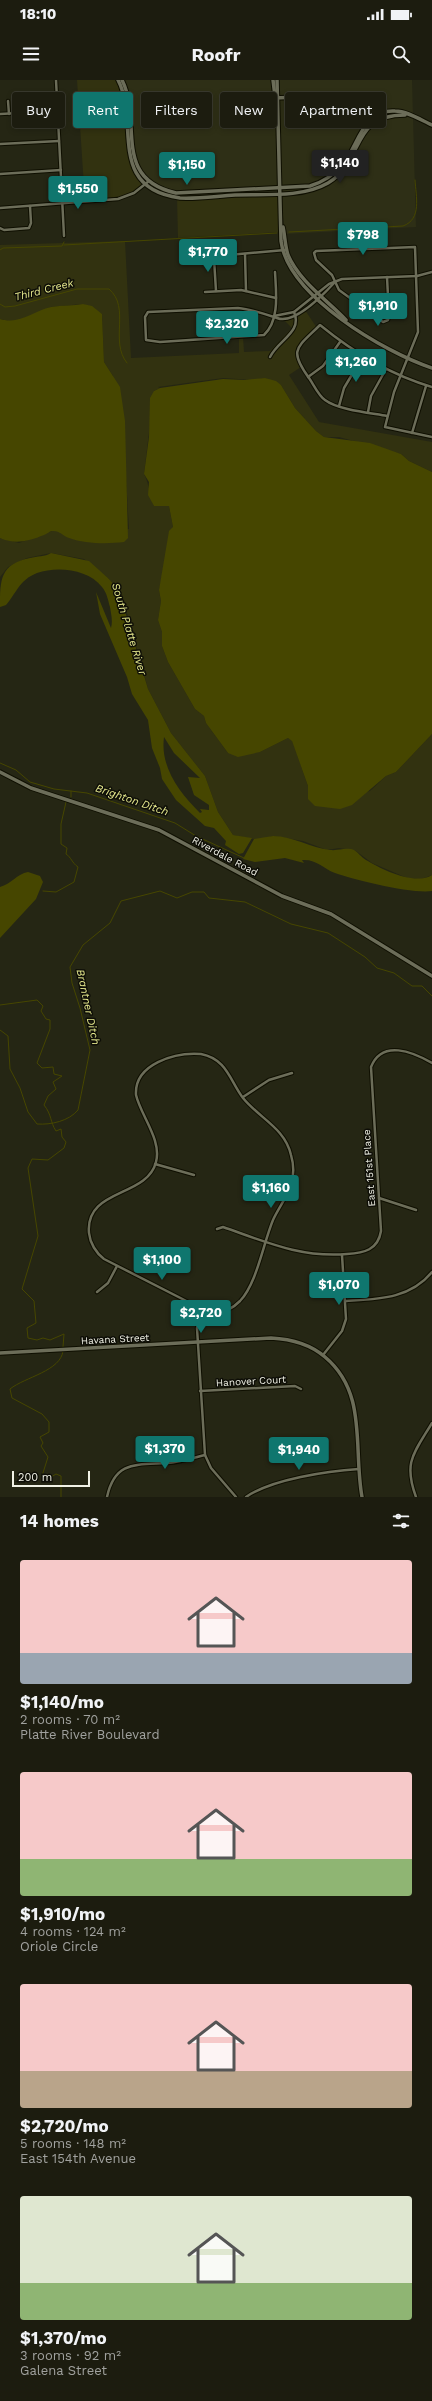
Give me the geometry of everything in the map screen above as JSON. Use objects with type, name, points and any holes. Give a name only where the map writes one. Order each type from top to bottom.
[{"type":"street","points":[[56,80],[57,92]]},
{"type":"street","points":[[118,80],[125,99],[129,155],[136,170],[162,193],[177,197],[280,191],[304,187],[321,182],[336,172],[369,128]]},
{"type":"street","points":[[122,80],[128,96],[133,154],[138,168],[148,182]]},
{"type":"street","points":[[273,80],[275,92]]},
{"type":"street","points":[[276,92],[277,80]]},
{"type":"street","points":[[8,101],[9,114]]},
{"type":"street","points":[[386,113],[394,111],[432,125]]},
{"type":"street","points":[[0,114],[12,114]]},
{"type":"street","points":[[277,114],[282,223],[285,250],[291,269],[338,317],[383,346],[408,359],[432,368]]},
{"type":"street","points":[[386,118],[408,115]]},
{"type":"street","points":[[59,128],[64,236]]},
{"type":"street","points":[[353,150],[360,131],[363,128]]},
{"type":"street","points":[[0,144],[59,141]]},
{"type":"street","points":[[0,174],[61,170]]},
{"type":"street","points":[[0,208],[123,198],[135,193],[148,182]]},
{"type":"street","points":[[0,228],[4,230],[29,228],[31,223],[30,206]]},
{"type":"street","points":[[387,277],[389,316],[387,323],[382,322],[341,292],[332,275],[316,260],[312,252],[414,246],[419,328],[387,416],[385,426],[432,437]]},
{"type":"street","points":[[216,292],[215,257],[285,250]]},
{"type":"street","points":[[245,254],[246,291]]},
{"type":"street","points":[[275,272],[276,298],[274,317],[272,326],[261,336],[156,342],[148,341],[146,338],[145,317],[148,312],[238,308],[274,317],[283,319],[296,315],[317,296]]},
{"type":"street","points":[[274,317],[294,312],[335,282],[342,279],[417,276],[432,272]]},
{"type":"street","points":[[204,292],[246,291],[276,298]]},
{"type":"street","points":[[270,356],[296,326],[296,315],[294,312]]},
{"type":"street","points":[[387,416],[339,406],[323,398],[297,360],[299,347],[320,325],[340,342],[386,369],[426,386],[432,387]]},
{"type":"street","points":[[308,377],[323,366],[340,342]]},
{"type":"street","points":[[339,406],[344,388],[363,356]]},
{"type":"street","points":[[368,412],[371,396],[386,369]]},
{"type":"street","points":[[412,433],[426,386]]},
{"type":"street","name":"Riverdale Road","points":[[0,772],[31,788],[159,830],[282,896],[331,914],[432,976]]},
{"type":"street","name":"East 151st Place","points":[[217,1229],[223,1227],[265,1242],[306,1254],[342,1254],[366,1251],[377,1242],[381,1231],[370,1073],[372,1064],[378,1056],[387,1051],[402,1051],[432,1063]]},
{"type":"street","points":[[189,1054],[205,1055],[213,1058],[225,1067],[243,1097],[282,1134],[289,1146],[293,1162],[290,1186],[265,1242],[250,1286],[240,1301],[222,1313],[214,1314],[116,1266],[102,1257],[93,1246],[89,1231],[91,1218],[103,1202],[146,1179],[156,1164],[156,1146],[136,1095],[136,1087],[145,1069],[154,1064],[189,1054]]},
{"type":"street","points":[[243,1097],[269,1080],[292,1073]]},
{"type":"street","points":[[156,1164],[194,1175]]},
{"type":"street","points":[[379,1198],[416,1210]]},
{"type":"street","points":[[323,1355],[343,1328],[346,1316],[342,1254]]},
{"type":"street","points":[[97,1292],[108,1283],[116,1266]]},
{"type":"street","points":[[346,1301],[382,1299],[403,1294],[421,1283],[432,1272]]},
{"type":"street","points":[[202,1309],[198,1322],[198,1342],[205,1455],[209,1466],[236,1497]]},
{"type":"street","name":"Havana Street","points":[[0,1353],[198,1342],[284,1339],[303,1344],[323,1355],[341,1374],[353,1397],[356,1414],[362,1497]]},
{"type":"street","name":"Hanover Court","points":[[200,1391],[295,1386],[301,1389]]},
{"type":"street","points":[[416,1497],[410,1478],[410,1464],[432,1423]]},
{"type":"street","points":[[107,1497],[110,1484],[119,1472],[134,1465],[170,1462],[205,1455]]},
{"type":"street","points":[[246,1497],[268,1486],[329,1472],[359,1469]]},
{"type":"shaded area","points":[[77,80],[118,80],[122,92],[78,92]]},
{"type":"shaded area","points":[[122,80],[273,80],[274,92],[220,92],[220,128],[277,128],[277,92],[276,92],[277,80],[412,80],[416,227],[285,234],[280,189],[179,194],[149,181],[134,158],[131,128],[133,128],[133,92],[126,92]]},
{"type":"shaded area","points":[[80,128],[127,128],[131,157],[137,170],[146,183],[126,197],[85,202]]},
{"type":"shaded area","points":[[281,193],[281,232],[178,238],[177,197]]},
{"type":"shaded area","points":[[125,241],[131,358],[239,353],[239,337],[243,337],[244,352],[270,351],[292,328],[283,319],[305,310],[317,328],[301,343],[297,357],[301,367],[289,375],[319,422],[432,442],[432,472],[409,461],[401,454],[339,437],[324,437],[316,431],[295,408],[281,385],[265,378],[252,380],[223,378],[158,387],[160,388],[154,391],[144,474],[154,506],[169,506],[173,527],[159,590],[161,601],[158,620],[162,632],[162,646],[168,662],[195,709],[204,716],[206,723],[228,753],[260,752],[288,738],[292,740],[308,786],[308,799],[370,791],[386,776],[396,772],[432,734],[432,875],[422,879],[407,878],[372,863],[356,851],[339,848],[327,850],[303,841],[273,836],[259,840],[233,835],[218,812],[205,776],[171,733],[148,689],[127,613],[109,579],[84,559],[51,553],[27,558],[8,567],[0,577],[0,538],[19,543],[52,531],[129,529],[126,477],[113,376],[104,362],[102,314],[83,304],[51,307],[20,320],[8,321],[0,319],[0,245]]},
{"type":"water","points":[[83,304],[92,306],[102,314],[104,362],[120,387],[125,421],[128,538],[124,542],[89,542],[75,540],[59,532],[51,531],[33,539],[17,542],[0,538],[0,319],[20,319],[51,307]]},
{"type":"water","points":[[265,378],[276,381],[281,385],[295,408],[316,431],[324,437],[370,443],[401,454],[409,461],[432,472],[432,734],[396,772],[386,776],[352,805],[340,809],[315,806],[308,799],[308,786],[292,741],[288,738],[260,752],[238,757],[228,753],[206,723],[204,716],[195,709],[168,662],[162,646],[162,632],[158,620],[161,601],[159,590],[169,531],[173,527],[169,506],[154,506],[148,495],[149,482],[144,474],[149,437],[150,398],[154,391],[160,388],[223,379],[244,380]]},
{"type":"water","name":"South Platte River","points":[[51,553],[89,561],[109,579],[119,591],[148,689],[171,733],[205,776],[218,812],[233,835],[252,838],[243,853],[239,854],[225,845],[226,841],[214,828],[205,826],[176,800],[162,779],[160,768],[152,748],[148,720],[132,694],[127,677],[100,614],[96,592],[111,628],[112,620],[110,607],[102,587],[89,576],[81,573],[63,570],[45,571],[37,573],[26,579],[6,605],[0,607],[0,589],[7,569],[20,561]],"holes":[[[164,737],[174,753],[200,778],[188,777],[194,795],[209,805],[209,810],[200,809],[202,812],[200,813],[178,788],[168,769],[165,759]]]},
{"type":"water","points":[[273,836],[288,838],[323,849],[354,850],[366,860],[380,868],[398,875],[417,879],[432,875],[432,891],[411,890],[369,883],[335,873],[316,862],[307,860],[302,860],[304,863],[285,858],[255,862],[243,859],[254,839]]},
{"type":"water","points":[[28,872],[40,876],[43,882],[36,899],[0,938],[0,887]]},
{"type":"waterway","points":[[289,232],[403,226],[409,223],[415,213],[417,200],[415,180]]},
{"type":"waterway","points":[[64,245],[277,233]]},
{"type":"waterway","points":[[0,250],[3,248],[62,246],[64,242]]},
{"type":"waterway","name":"Third Creek","points":[[0,304],[5,307],[15,306],[77,289],[109,289],[119,305],[120,345],[122,354],[127,363]]},
{"type":"waterway","name":"Brighton Ditch","points":[[0,763],[16,770],[30,782],[54,789],[87,793],[175,823],[196,836],[244,858]]},
{"type":"waterway","name":"Brighton Ditch","points":[[71,791],[71,797]]},
{"type":"waterway","points":[[43,891],[56,892],[74,882],[78,867],[66,854],[67,848],[61,844],[61,824],[66,802]]},
{"type":"waterway","name":"Brantner Ditch","points":[[0,1030],[8,1036],[10,1069],[20,1088],[28,1112],[37,1124],[59,1122],[74,1114],[78,1110],[90,1050],[80,1008],[72,983],[70,967],[83,945],[110,923],[121,901],[160,891],[177,898],[192,892],[204,892],[209,898],[245,902],[291,924],[328,933],[365,957],[377,968],[394,973],[412,986],[422,986],[432,996]]},
{"type":"waterway","points":[[0,1005],[37,1000],[43,1006],[41,1011],[46,1019],[50,1020],[50,1029],[37,1063],[42,1068],[53,1067],[54,1074],[62,1076],[53,1082],[56,1089],[48,1096],[44,1105],[56,1131],[61,1129],[62,1137],[66,1142],[64,1148],[48,1160],[32,1159],[28,1168],[38,1236],[22,1289],[34,1301],[36,1323],[27,1328],[28,1338],[37,1340],[43,1338],[50,1340],[64,1334],[63,1347]]},
{"type":"waterway","points":[[61,1497],[61,1476],[56,1474],[48,1479],[42,1476],[48,1457],[41,1446],[43,1443],[40,1437],[49,1432],[49,1422],[42,1414],[12,1398],[10,1389],[56,1364],[61,1358],[63,1351]]}]
